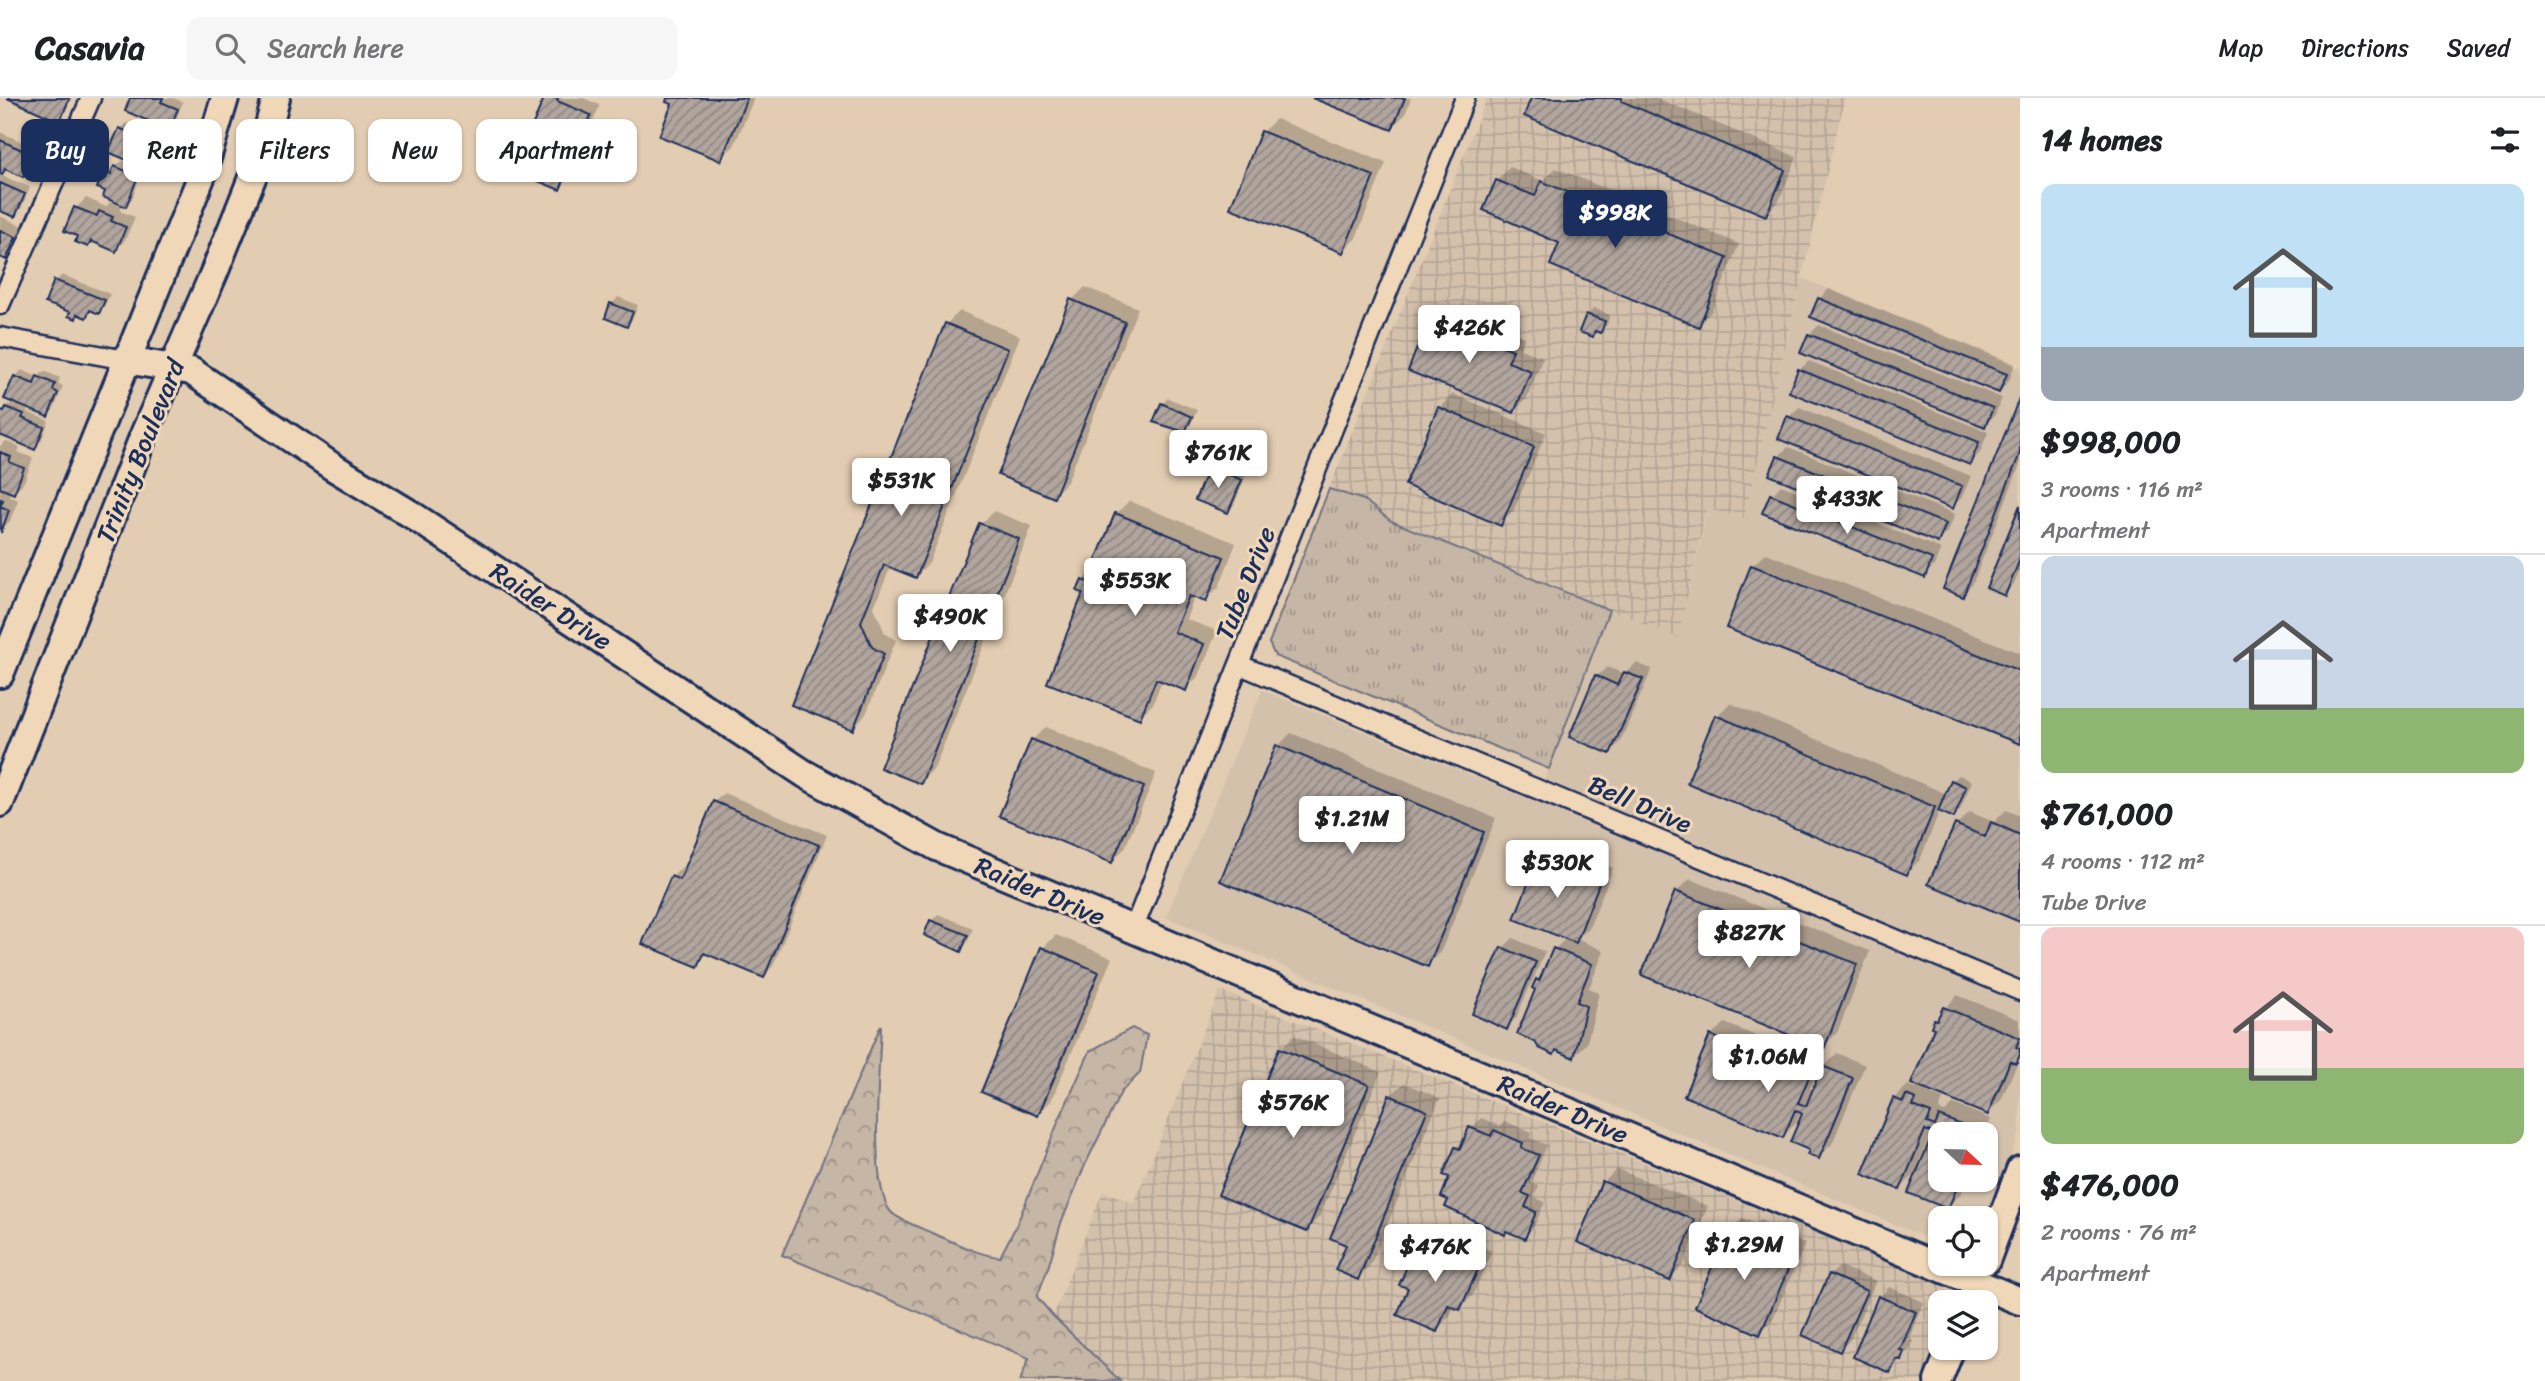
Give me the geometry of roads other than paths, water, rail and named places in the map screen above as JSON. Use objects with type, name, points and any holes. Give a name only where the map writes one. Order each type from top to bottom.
[{"type":"main road","name":"Trinity Boulevard","points":[[0,674],[202,175],[225,98]]},
{"type":"main road","name":"Trinity Boulevard","points":[[0,803],[145,432],[262,153],[276,98]]},
{"type":"main road","name":"Raider Drive","points":[[127,360],[191,370],[332,467],[409,513],[805,774],[937,847],[1803,1208],[1980,1278],[2020,1301]]},
{"type":"main road","points":[[1980,1278],[2020,1170]]},
{"type":"main road","points":[[1938,1381],[1946,1360]]},
{"type":"street","name":"Tube Drive","points":[[1133,930],[1465,98]]},
{"type":"street","points":[[0,305],[91,99]]},
{"type":"street","points":[[0,337],[127,360]]},
{"type":"street","name":"Bell Drive","points":[[1240,665],[2020,991]]}]
